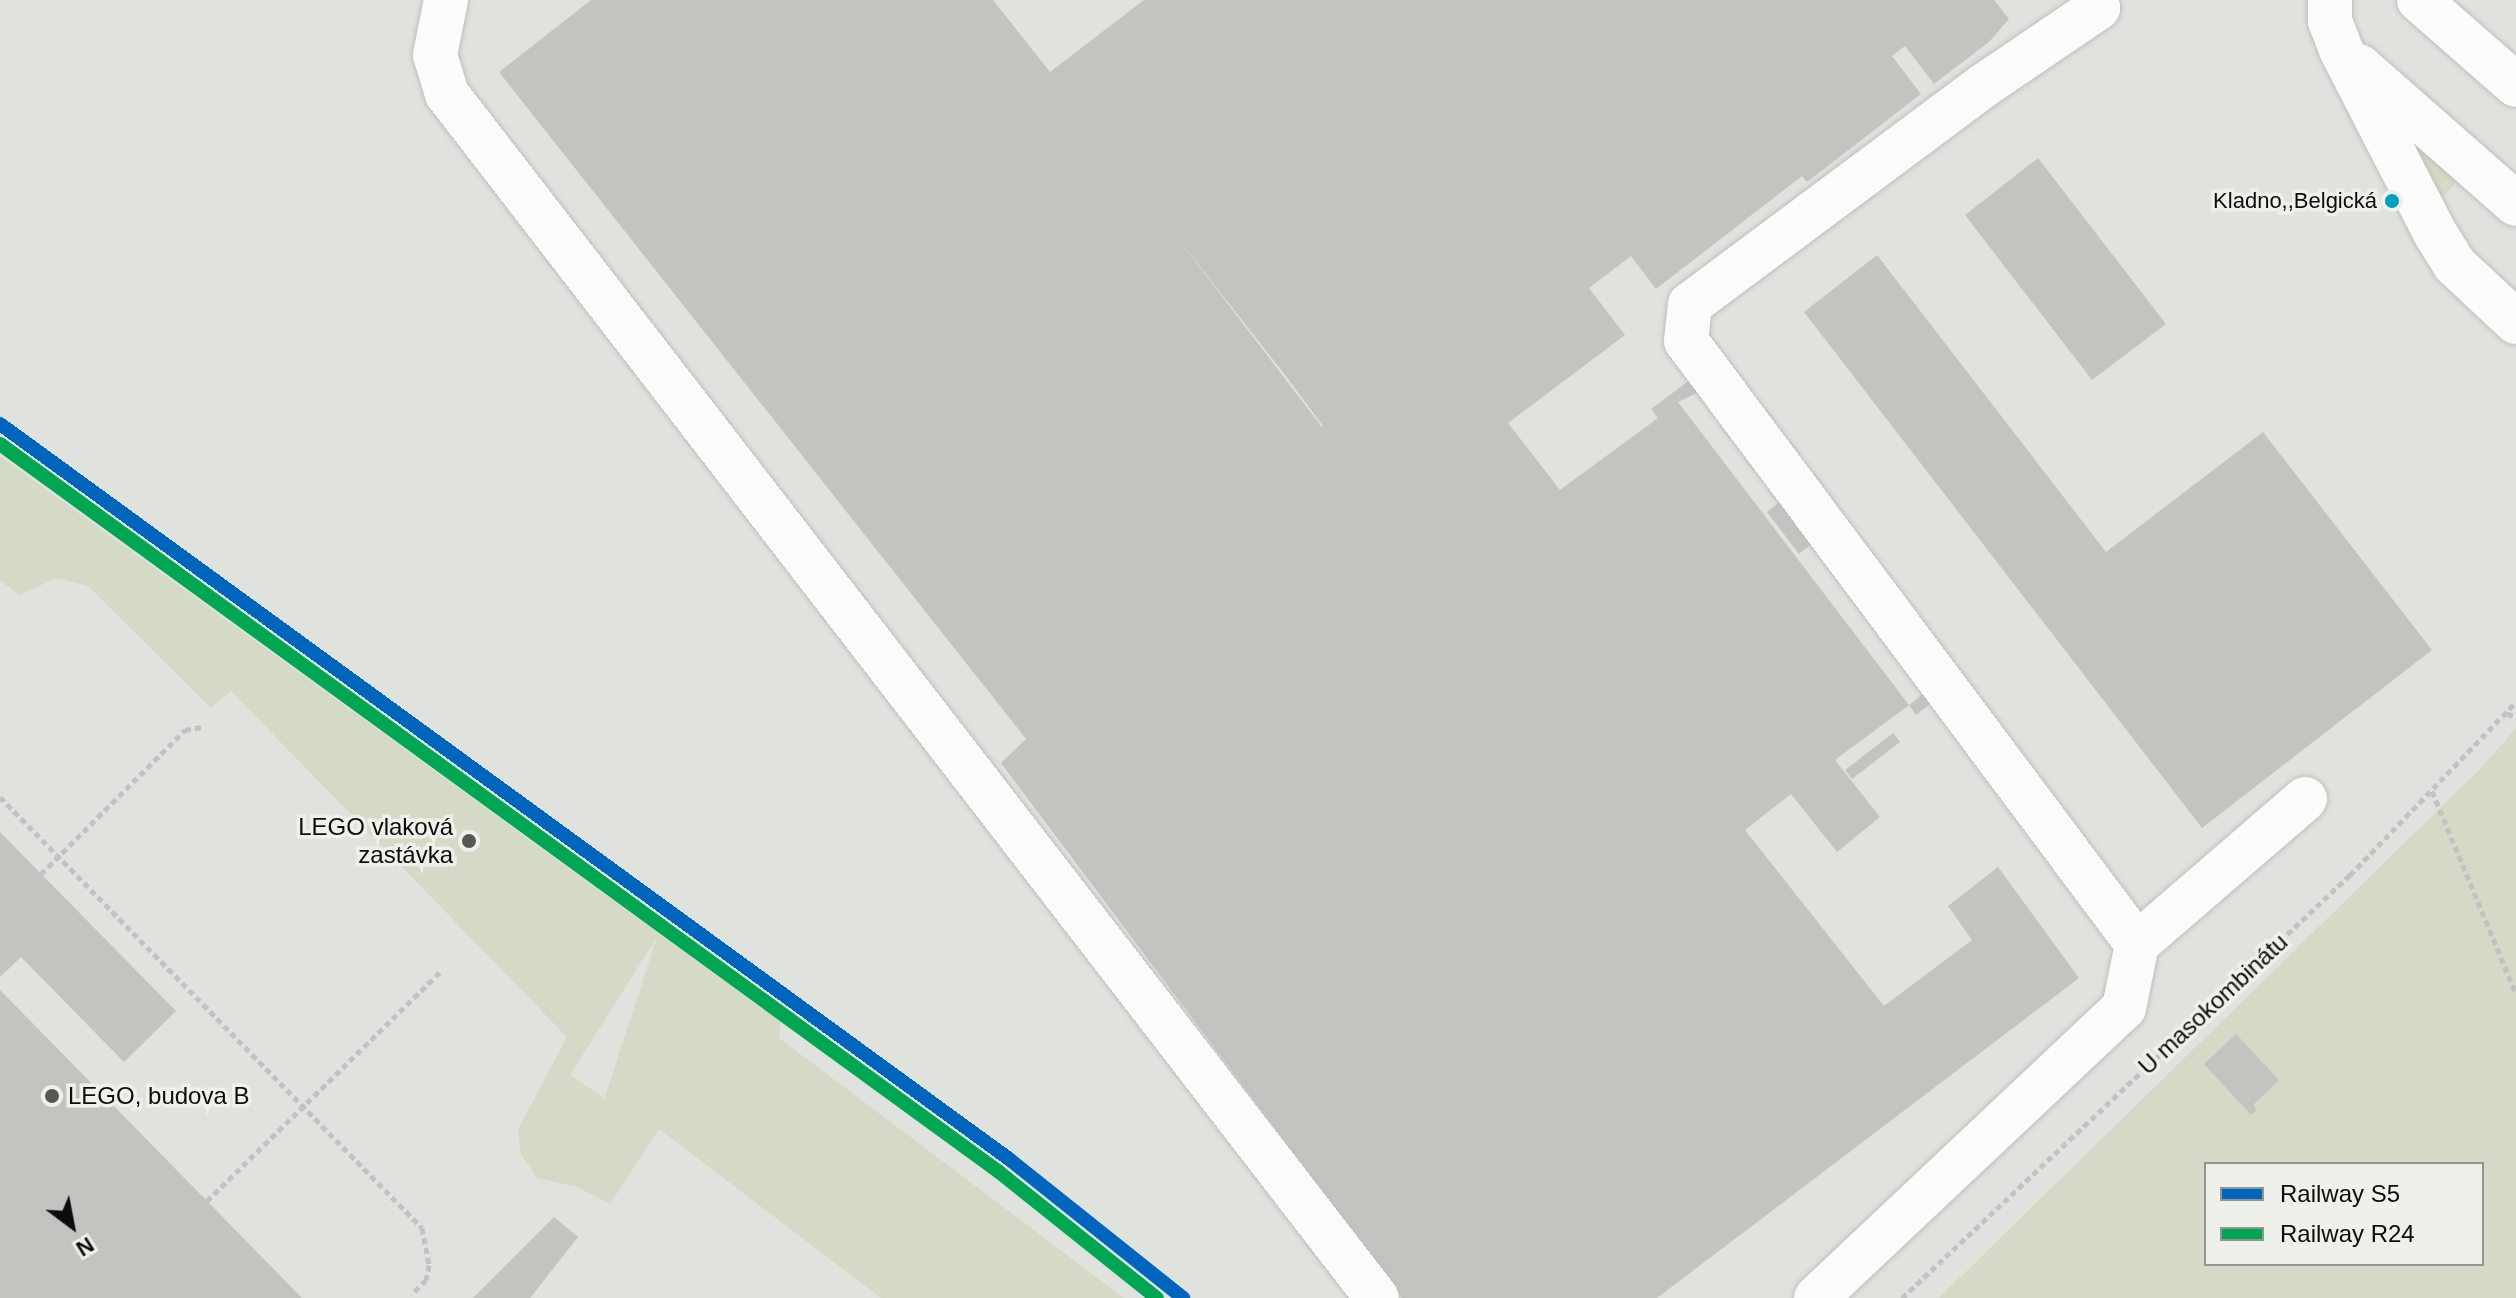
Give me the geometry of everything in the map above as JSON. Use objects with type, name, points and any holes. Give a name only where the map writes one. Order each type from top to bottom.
[{"type":"lane","points":[[446,0],[435,55],[447,94],[1377,1298]]},
{"type":"lane","points":[[2330,0],[2330,21],[2341,50],[2432,228],[2454,264],[2516,322]]},
{"type":"lane","points":[[2419,0],[2516,85]]},
{"type":"lane","points":[[2100,3],[1690,304],[1686,341],[2137,944]]},
{"type":"lane","points":[[2341,50],[2516,204]]},
{"type":"lane","points":[[2432,228],[2478,171]]},
{"type":"lane","points":[[1816,1298],[2124,1008],[2137,944],[2305,799]]},
{"type":"path","name":"U masokombinátu","points":[[1902,1298],[2432,791],[2516,702]]},
{"type":"path","points":[[2507,714],[2516,716]]},
{"type":"path","points":[[41,874],[185,730],[202,727]]},
{"type":"path","points":[[2432,791],[2516,994]]},
{"type":"path","points":[[0,797],[427,1236],[426,1280],[412,1294]]},
{"type":"path","points":[[207,1201],[301,1104],[442,970]]},
{"type":"green space","points":[[2389,108],[2458,180],[2438,203]]},
{"type":"green space","points":[[0,456],[781,1022],[779,1038],[1124,1298],[881,1298],[659,1129],[610,1204],[577,1187],[537,1178],[521,1154],[518,1129],[567,1037],[231,691],[211,708],[88,586],[57,578],[19,595],[0,580]],"holes":[[[657,937],[605,1097],[570,1075]]]},
{"type":"green space","points":[[2516,728],[2516,1298],[1939,1298],[2482,767]]},
{"type":"building","points":[[591,0],[993,0],[1050,72],[1144,0],[1994,0],[2009,19],[1989,42],[1934,84],[1905,46],[1892,56],[1921,94],[1807,182],[1802,176],[1656,289],[1631,256],[1589,288],[1625,335],[1508,423],[1560,490],[1658,418],[1651,409],[1691,379],[1697,393],[1678,402],[1909,705],[1835,760],[1880,817],[1837,852],[1791,794],[1745,830],[1884,1006],[1972,940],[1948,906],[1998,867],[2079,978],[1657,1298],[1402,1298],[1001,763],[1026,739],[499,72]],"holes":[[[1176,236],[1285,375],[1322,427]]]},
{"type":"building","points":[[2038,158],[2166,324],[2092,380],[1965,215]]},
{"type":"building","points":[[1877,255],[2106,552],[2263,432],[2432,650],[2202,828],[1804,312]]},
{"type":"building","points":[[1783,499],[1815,541],[1799,554],[1767,512]]},
{"type":"building","points":[[1923,694],[1931,703],[1916,715],[1909,705]]},
{"type":"building","points":[[1893,733],[1900,742],[1852,779],[1845,770]]},
{"type":"building","name":"LEGO, budova B","points":[[0,832],[176,1011],[124,1062],[21,957],[0,977]]},
{"type":"building","name":"LEGO, budova B","points":[[0,990],[207,1201],[302,1298],[0,1298]]},
{"type":"building","points":[[2236,1034],[2279,1080],[2253,1105],[2257,1110],[2251,1115],[2204,1064]]},
{"type":"building","points":[[554,1217],[578,1237],[530,1298],[473,1298]]},
{"type":"rail line","name":"S5","points":[[0,424],[1009,1159],[1183,1298]]},
{"type":"rail line","name":"R24","points":[[0,444],[999,1172],[1157,1298]]},
{"type":"place","name":"Kladno,,Belgická","points":[[2392,201]]},
{"type":"place","name":"LEGO vlaková zastávka","points":[[469,841]]},
{"type":"place","name":"LEGO, budova B","points":[[52,1096]]}]
